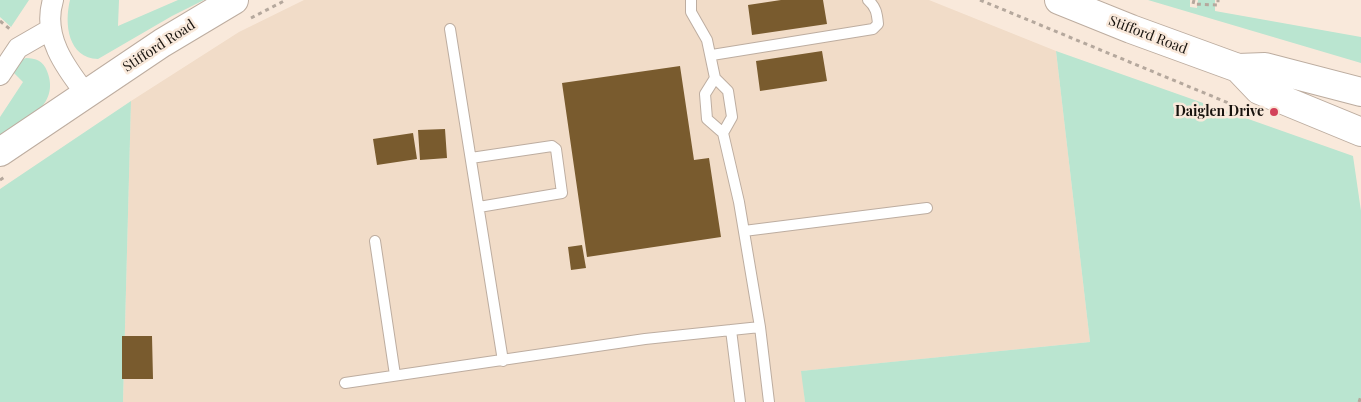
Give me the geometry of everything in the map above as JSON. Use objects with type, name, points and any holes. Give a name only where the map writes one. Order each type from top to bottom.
[{"type":"main road","name":"Stifford Road","points":[[0,152],[162,43],[234,0]]},
{"type":"main road","name":"Stifford Road","points":[[1059,0],[1131,29],[1238,68],[1265,67],[1361,92]]},
{"type":"main road","name":"Stifford Road","points":[[1238,68],[1259,90],[1361,132]]},
{"type":"street","points":[[53,0],[50,16],[55,47],[86,94]]},
{"type":"street","points":[[0,75],[18,48],[51,29]]},
{"type":"lane","points":[[691,0],[691,12],[707,40],[712,55],[715,78],[728,91],[732,117],[723,134]]},
{"type":"lane","points":[[712,55],[873,29],[878,24],[877,12],[874,5],[868,0]]},
{"type":"lane","points":[[450,29],[503,361]]},
{"type":"lane","points":[[715,78],[704,94],[707,119],[723,134],[744,231],[760,327],[768,402]]},
{"type":"lane","points":[[471,158],[552,146],[556,149],[562,190],[559,195],[479,207]]},
{"type":"lane","points":[[744,231],[927,208]]},
{"type":"lane","points":[[375,241],[395,375]]},
{"type":"lane","points":[[345,383],[645,339],[760,327]]},
{"type":"lane","points":[[731,330],[740,402]]},
{"type":"path","points":[[980,0],[1250,112]]},
{"type":"path","points":[[1194,0],[1193,4],[1218,5],[1218,0]]},
{"type":"path","points":[[0,21],[11,30]]},
{"type":"path","points":[[1359,402],[1361,396]]},
{"type":"shaded area","points":[[304,0],[929,0],[1056,51],[1090,342],[802,371],[805,402],[123,402],[131,101],[239,32]]},
{"type":"green space","points":[[0,0],[29,0],[11,27],[0,17]]},
{"type":"green space","points":[[70,0],[119,0],[118,26],[178,0],[204,0],[172,16],[98,59],[80,53],[70,38],[68,9]]},
{"type":"green space","points":[[1148,0],[1190,0],[1190,7],[1197,8],[1198,0],[1215,0],[1215,11],[1361,37],[1361,63]]},
{"type":"green space","points":[[1056,51],[1353,156],[1361,211],[1361,402],[805,402],[801,371],[1090,342]]},
{"type":"green space","points":[[26,58],[39,61],[47,71],[50,83],[49,94],[45,103],[38,111],[0,138],[0,117],[23,82],[12,71],[19,61]]},
{"type":"green space","points":[[131,101],[123,402],[0,402],[0,189]]},
{"type":"building","points":[[781,0],[823,0],[827,24],[752,35],[748,5]]},
{"type":"building","points":[[822,51],[827,81],[760,91],[756,61]]},
{"type":"building","points":[[680,66],[694,160],[709,158],[721,237],[587,257],[562,83]]},
{"type":"building","points":[[445,129],[447,158],[420,160],[418,130]]},
{"type":"building","points":[[413,133],[417,159],[377,165],[373,139]]},
{"type":"building","points":[[582,245],[586,268],[571,270],[568,247]]},
{"type":"building","points":[[122,336],[152,336],[153,379],[122,379]]},
{"type":"place","name":"Daiglen Drive","points":[[1274,112]]}]
